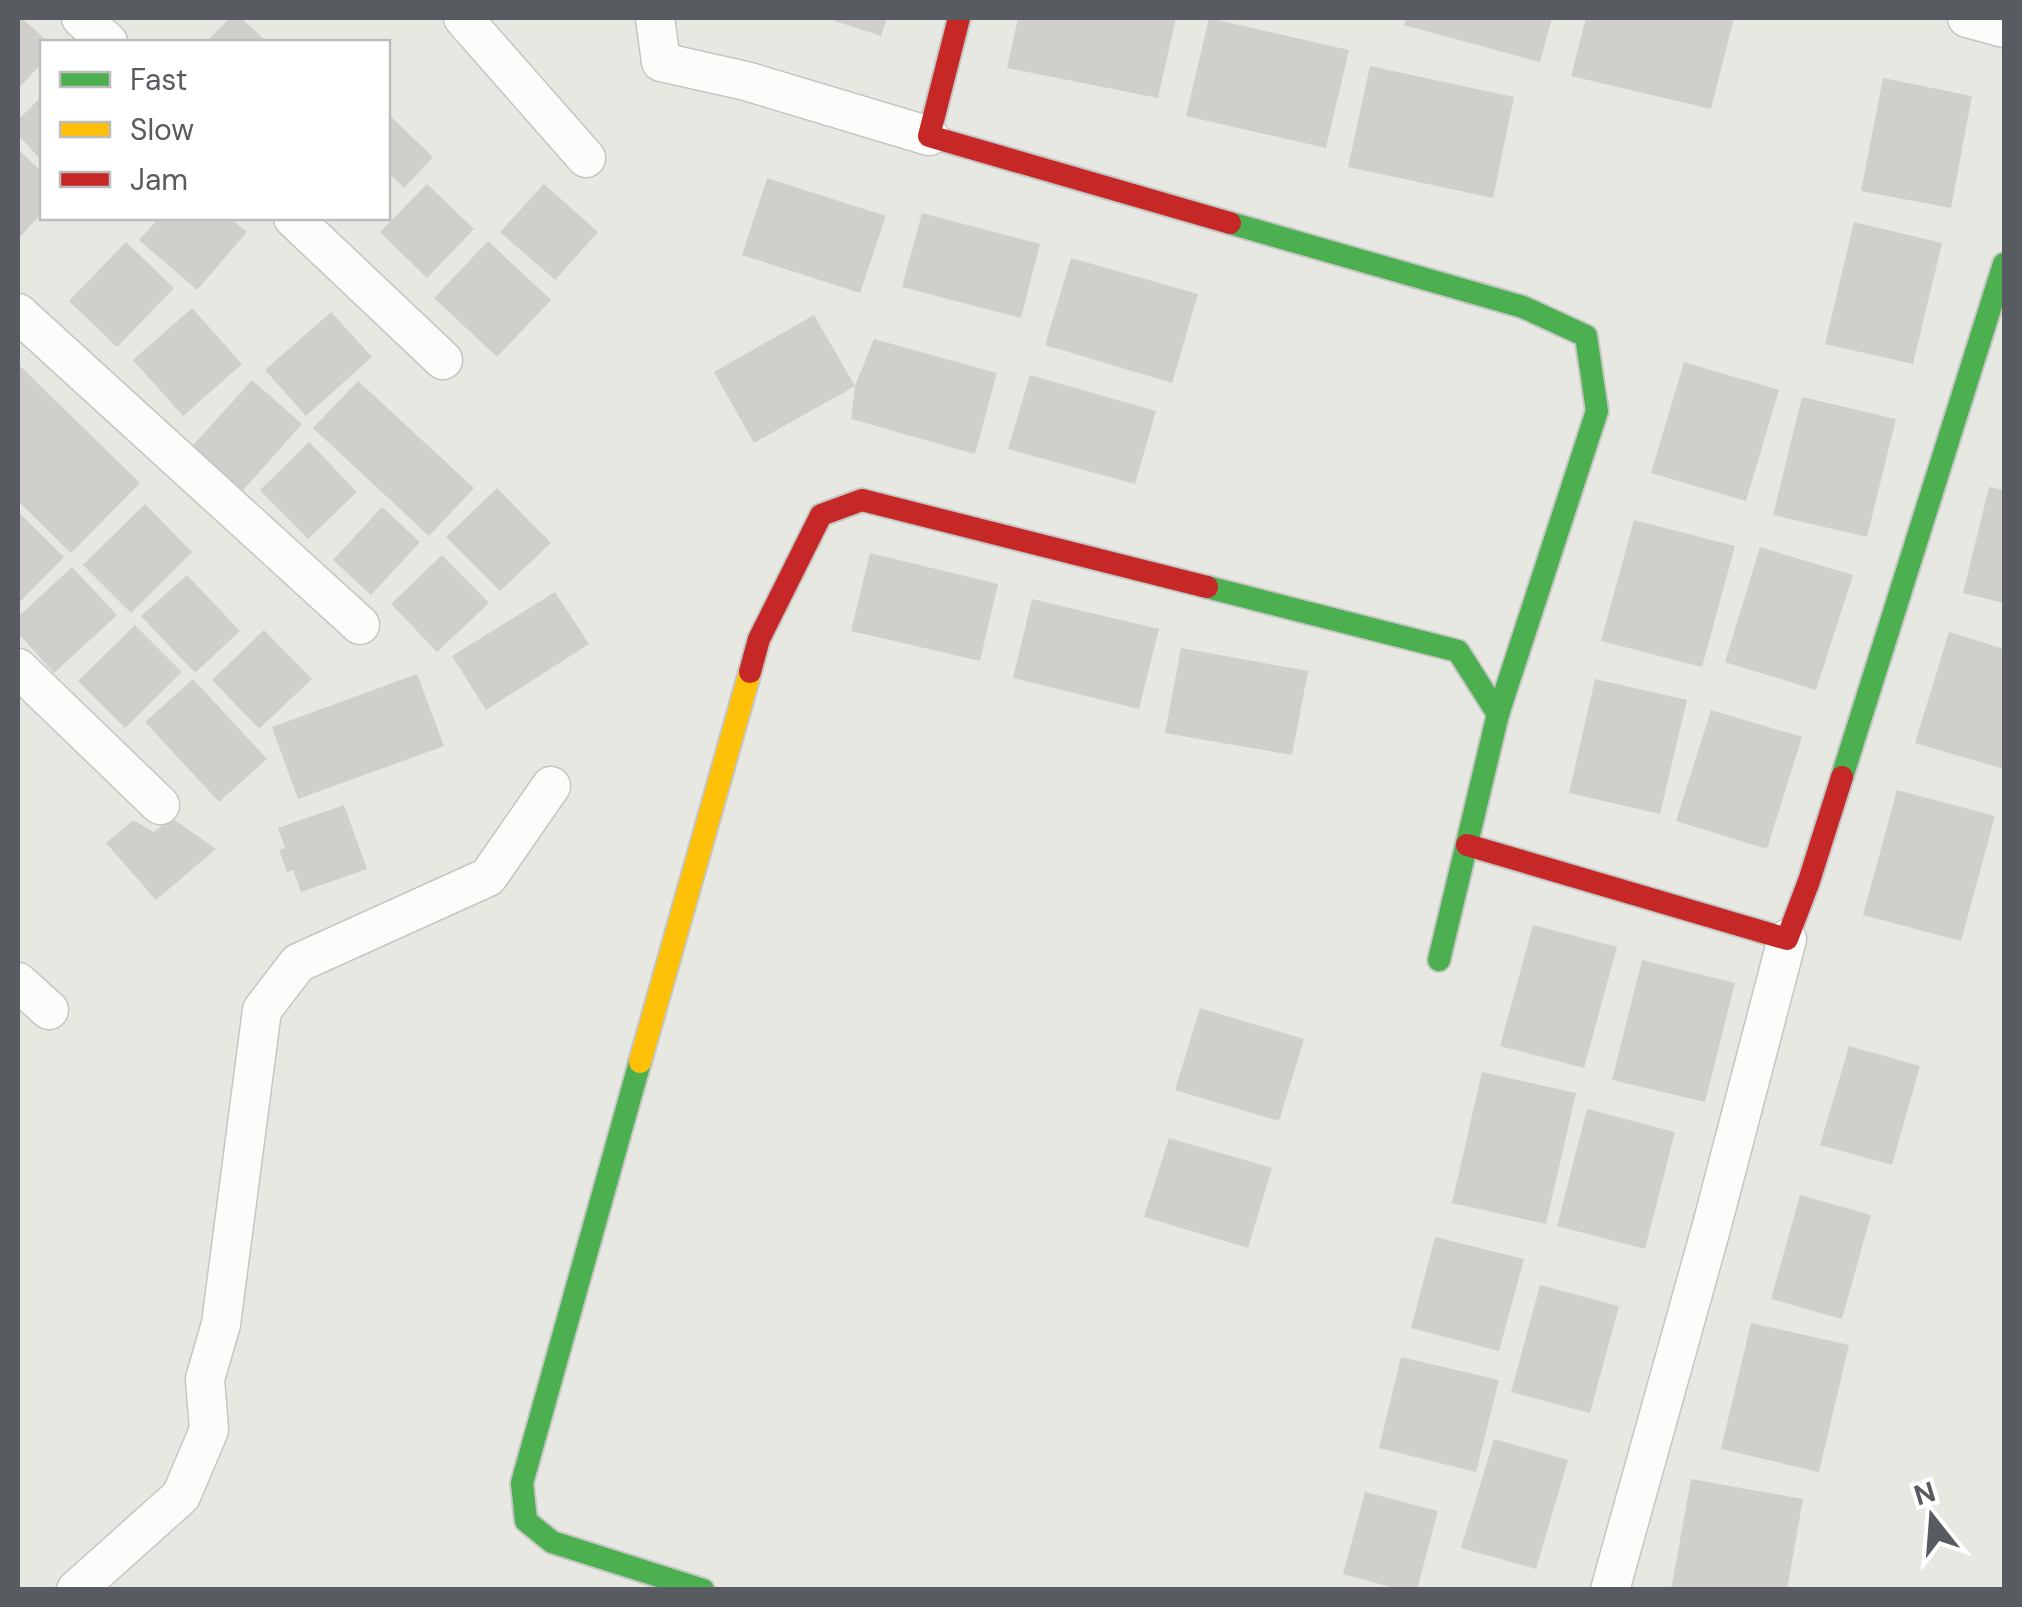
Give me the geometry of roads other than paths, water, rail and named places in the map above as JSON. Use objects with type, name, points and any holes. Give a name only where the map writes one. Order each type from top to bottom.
[{"type":"street","points":[[81,18],[106,40]]},
{"type":"street","points":[[463,18],[586,158]]},
{"type":"street","points":[[654,18],[661,62],[746,81],[1524,307],[1586,336],[1597,411],[1498,714],[1439,960]]},
{"type":"street","points":[[928,136],[959,18]]},
{"type":"street","points":[[1966,18],[2004,28]]},
{"type":"street","points":[[295,220],[443,360]]},
{"type":"street","points":[[1610,1590],[1787,939],[1809,881],[2004,264]]},
{"type":"street","points":[[18,313],[360,625]]},
{"type":"street","points":[[703,1590],[552,1542],[526,1521],[522,1483],[760,639],[821,515],[862,500],[1458,651],[1498,714]]},
{"type":"street","points":[[18,668],[160,805]]},
{"type":"street","points":[[76,1590],[180,1496],[209,1430],[205,1378],[221,1324],[262,1010],[298,964],[488,877],[550,786]]},
{"type":"street","points":[[1467,845],[1787,939]]},
{"type":"street","points":[[18,982],[49,1010]]}]
